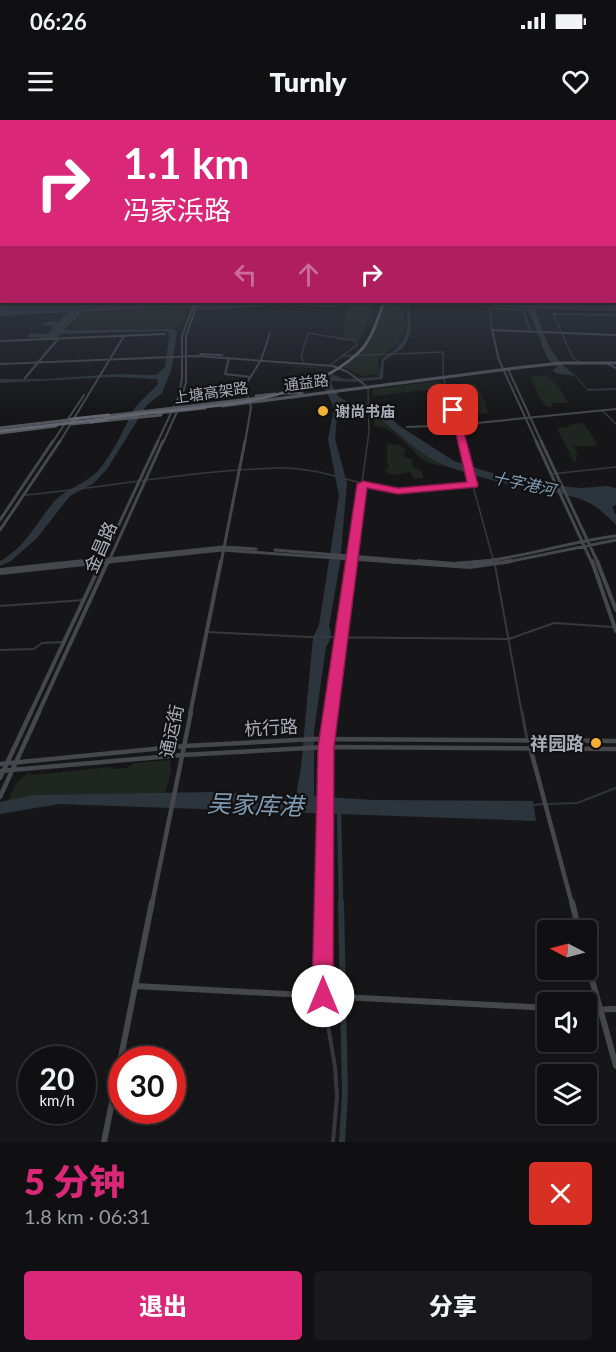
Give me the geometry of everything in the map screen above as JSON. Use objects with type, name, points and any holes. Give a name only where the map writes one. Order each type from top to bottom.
[{"type":"highway","name":"上塘高架路","points":[[0,431],[227,401],[278,391],[330,371],[357,351],[369,334],[376,318]]},
{"type":"highway","name":"上塘高架路","points":[[0,431],[263,396],[319,378],[351,359],[369,340],[377,318]]},
{"type":"highway","points":[[70,421],[278,391]]},
{"type":"highway","points":[[70,421],[105,420],[218,406],[263,396]]},
{"type":"main road","name":"通益路","points":[[0,431],[130,415],[173,406],[324,391],[572,360],[616,364]]},
{"type":"main road","name":"通益路","points":[[561,362],[616,364]]},
{"type":"main road","name":"通益路","points":[[143,413],[171,413],[251,399],[324,391]]},
{"type":"main road","points":[[70,421],[143,413]]},
{"type":"main road","name":"通益路","points":[[0,431],[64,425],[70,421]]},
{"type":"street","name":"金昌路","points":[[0,778],[84,600],[106,560],[180,406],[186,382],[184,336],[190,318]]},
{"type":"street","points":[[491,318],[500,360],[557,473],[616,610]]},
{"type":"street","points":[[526,318],[530,331]]},
{"type":"street","points":[[555,318],[572,360]]},
{"type":"street","points":[[492,330],[616,335]]},
{"type":"street","name":"通运街","points":[[104,1142],[238,471],[251,399],[245,390],[261,360],[270,333]]},
{"type":"street","points":[[305,364],[301,356],[308,333],[356,341],[357,345],[329,366]]},
{"type":"street","points":[[0,341],[165,334]]},
{"type":"street","points":[[70,421],[122,336]]},
{"type":"street","points":[[25,378],[57,339]]},
{"type":"street","points":[[344,356],[443,352],[443,376],[494,563],[527,739]]},
{"type":"street","name":"金昌路","points":[[0,797],[171,413],[181,386],[184,355]]},
{"type":"street","points":[[0,363],[184,355],[221,355],[261,360]]},
{"type":"street","points":[[184,355],[329,366],[355,376],[365,385],[369,403],[363,484],[326,738],[323,996],[336,1067],[337,1096],[333,1142]]},
{"type":"street","points":[[0,530],[108,358]]},
{"type":"street","points":[[228,358],[225,374],[251,377]]},
{"type":"street","points":[[206,632],[308,637],[509,639],[554,623],[616,628],[599,579],[506,369]]},
{"type":"street","points":[[407,427],[458,425],[616,410]]},
{"type":"street","points":[[603,411],[616,424]]},
{"type":"street","points":[[0,520],[64,425]]},
{"type":"street","points":[[552,474],[616,467]]},
{"type":"street","points":[[23,495],[82,490],[140,482],[146,479],[293,469],[398,491],[473,485]]},
{"type":"street","points":[[0,572],[223,548],[329,555],[449,567],[494,563],[583,542],[616,538]]},
{"type":"street","points":[[0,606],[84,600]]},
{"type":"street","points":[[0,650],[34,649],[42,643],[66,642]]},
{"type":"street","name":"杭行路","points":[[0,764],[18,760],[184,746],[326,738],[616,741]]},
{"type":"street","name":"杭行路","points":[[2,771],[14,768],[182,754],[315,747],[616,749]]},
{"type":"street","points":[[530,747],[576,920]]},
{"type":"street","points":[[592,980],[616,1066]]},
{"type":"street","points":[[135,986],[537,1007]]},
{"type":"street","points":[[597,1011],[616,1009]]},
{"type":"shaded area","points":[[78,318],[183,318],[178,328],[69,329]]},
{"type":"shaded area","points":[[345,318],[369,318],[359,341],[343,338]]},
{"type":"shaded area","points":[[380,318],[404,318],[407,326],[400,342],[378,360],[380,374],[363,376],[343,367],[369,344]]},
{"type":"shaded area","points":[[547,375],[560,389],[568,403],[552,403],[552,407],[547,407],[540,399],[531,377]]},
{"type":"shaded area","points":[[441,382],[444,388],[372,396],[374,389]]},
{"type":"shaded area","points":[[467,384],[475,384],[483,396],[488,413],[471,415],[463,398],[468,397],[469,403],[477,402]]},
{"type":"shaded area","points":[[374,414],[421,451],[454,468],[427,462],[389,430],[374,426]]},
{"type":"shaded area","points":[[584,424],[597,443],[595,446],[574,446],[578,455],[575,455],[577,461],[573,461],[557,428]]},
{"type":"shaded area","points":[[387,443],[399,445],[406,450],[403,456],[413,460],[412,467],[422,471],[423,478],[414,479],[410,472],[393,475],[387,473],[385,471],[389,467]]},
{"type":"shaded area","points":[[170,760],[171,771],[165,793],[33,795],[9,800],[16,784],[29,773],[32,775],[111,767],[112,769],[127,768],[134,763]]},
{"type":"water","points":[[63,318],[77,318],[65,330],[174,329],[177,332],[172,368],[162,393],[147,405],[107,469],[94,483],[70,496],[37,538],[11,561],[0,566],[0,561],[9,556],[23,542],[58,498],[98,471],[135,408],[158,384],[157,379],[114,377],[0,383],[0,379],[46,379],[116,374],[156,375],[165,367],[169,337],[166,331],[61,334],[56,339],[27,337],[31,333],[47,334],[54,326],[42,325],[46,322],[60,321]]},
{"type":"water","name":"十字港河","points":[[407,318],[410,318],[409,337],[403,348],[384,361],[383,379],[355,382],[332,381],[339,397],[348,402],[375,406],[398,425],[454,461],[520,482],[581,488],[607,486],[616,488],[616,505],[612,507],[616,515],[616,525],[599,509],[581,499],[515,486],[444,465],[422,453],[372,414],[361,408],[366,413],[365,420],[344,418],[341,415],[344,404],[338,406],[335,439],[347,483],[340,563],[314,731],[314,796],[372,800],[533,801],[536,821],[59,804],[0,814],[0,802],[33,795],[213,792],[296,796],[301,767],[313,637],[319,625],[339,496],[328,439],[334,408],[323,384],[332,376],[316,368],[266,364],[314,367],[344,379],[379,377],[382,359],[401,343]]},
{"type":"water","points":[[532,318],[537,318],[554,354],[579,379],[587,389],[616,388],[616,390],[588,391],[575,376],[555,373],[553,370],[557,367],[547,358]]},
{"type":"waterway","name":"吴家库港","points":[[548,804],[577,803],[616,788]]},
{"type":"waterway","name":"吴家库港","points":[[533,805],[543,804]]},
{"type":"waterway","points":[[339,812],[341,904]]},
{"type":"waterway","points":[[341,902],[345,1094],[342,1142]]},
{"type":"place","name":"谢尚书庙","points":[[323,411]]},
{"type":"place","name":"祥园路","points":[[596,743]]},
{"type":"route","points":[[323,996],[326,747],[363,484],[398,491],[473,485],[453,410]]}]
